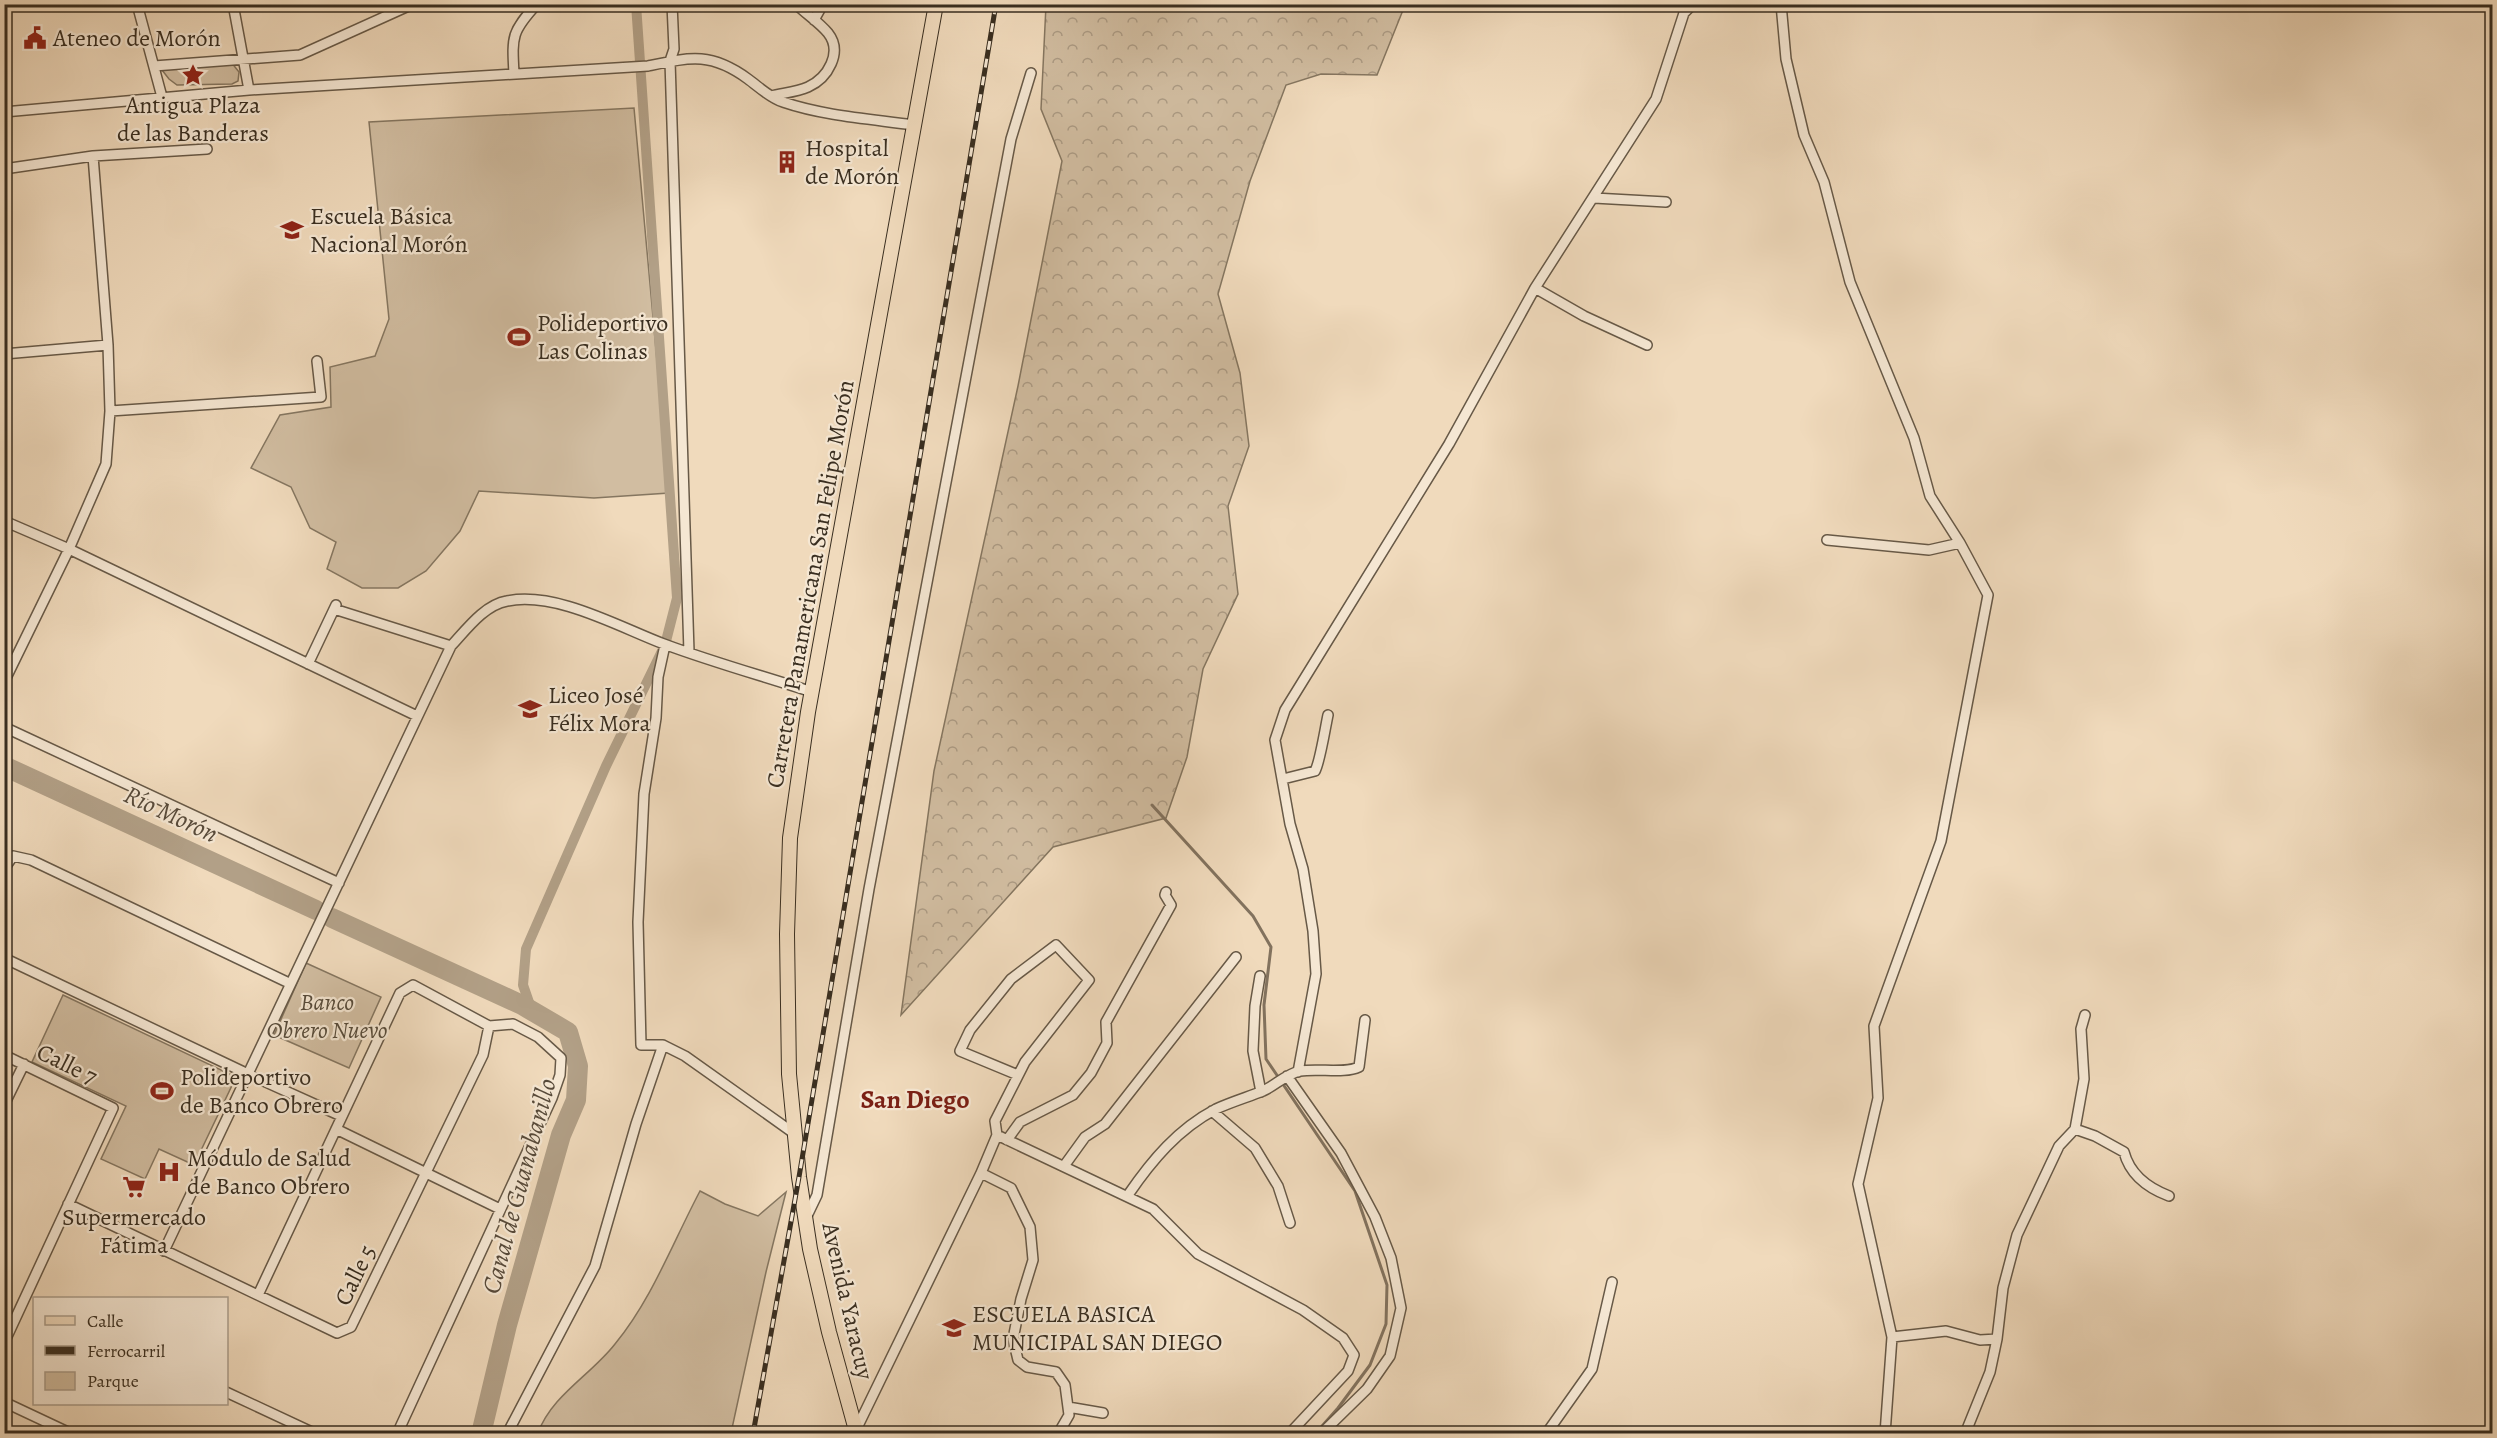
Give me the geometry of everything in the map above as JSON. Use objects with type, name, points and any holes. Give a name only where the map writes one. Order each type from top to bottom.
[{"type":"main road","name":"Carretera Panamericana San Felipe Morón","points":[[799,1177],[789,1074],[787,933],[790,850],[812,692],[936,4]]},
{"type":"main road","name":"Avenida Yaracuy","points":[[799,1177],[810,1249],[829,1332],[857,1432]]},
{"type":"street","points":[[137,4],[162,97]]},
{"type":"street","points":[[233,4],[249,90]]},
{"type":"street","points":[[154,66],[300,55],[413,4]]},
{"type":"street","points":[[514,74],[512,41],[518,25],[537,4]]},
{"type":"street","points":[[672,4],[674,49],[670,62],[689,652]]},
{"type":"street","points":[[771,96],[807,88],[818,81],[831,64],[835,48],[828,33],[796,4]]},
{"type":"street","points":[[814,20],[823,4]]},
{"type":"street","points":[[1298,1072],[1316,974],[1313,931],[1303,869],[1290,824],[1275,740],[1285,710],[1449,444],[1535,288],[1656,99],[1684,13],[1693,4]]},
{"type":"street","points":[[1781,4],[1786,59],[1804,135],[1824,182],[1850,282],[1914,438],[1930,496],[1960,543],[1988,595],[1941,841],[1874,1026],[1878,1098],[1858,1184],[1892,1337],[1885,1434]]},
{"type":"street","points":[[4,112],[249,90],[648,66],[691,58],[713,60],[733,68],[771,96],[791,105],[914,125]]},
{"type":"street","points":[[806,1220],[817,1195],[869,889],[1011,139],[1031,74]]},
{"type":"street","points":[[4,169],[93,156],[207,149]]},
{"type":"street","points":[[4,682],[69,549],[106,464],[110,411],[108,345],[93,156]]},
{"type":"street","points":[[1594,198],[1666,202]]},
{"type":"street","points":[[1535,288],[1584,316],[1647,345]]},
{"type":"street","points":[[4,354],[108,345]]},
{"type":"street","points":[[110,411],[321,397],[317,361]]},
{"type":"street","points":[[4,521],[69,549],[417,716]]},
{"type":"street","points":[[1827,540],[1929,550],[1960,543]]},
{"type":"street","points":[[164,1251],[289,983],[451,646],[484,613],[505,601],[530,598],[564,605],[665,645],[812,692]]},
{"type":"street","points":[[308,664],[335,607],[451,646]]},
{"type":"street","points":[[665,645],[658,677],[656,718],[644,794],[638,922],[641,1045],[663,1045],[685,1056],[795,1134]]},
{"type":"street","points":[[1283,779],[1315,771],[1328,715]]},
{"type":"street","points":[[4,727],[339,883]]},
{"type":"street","points":[[4,869],[13,856],[31,860],[289,983]]},
{"type":"street","points":[[1007,1140],[1020,1122],[1073,1095],[1091,1073],[1107,1043],[1106,1022],[1171,905],[1165,895],[1166,892]]},
{"type":"street","points":[[857,1432],[981,1173],[997,1135],[995,1121],[1018,1075],[1025,1062],[1089,980],[1056,945],[1011,980],[970,1030],[960,1051],[1018,1075]]},
{"type":"street","points":[[1064,1166],[1085,1137],[1105,1124],[1236,957]]},
{"type":"street","points":[[4,958],[341,1116]]},
{"type":"street","points":[[1260,976],[1255,1006],[1253,1051],[1264,1090]]},
{"type":"street","points":[[258,1295],[400,993],[413,985],[489,1026],[513,1024],[538,1037],[561,1058],[560,1075],[552,1098],[397,1434]]},
{"type":"street","points":[[1965,1434],[1990,1372],[1997,1339],[2003,1288],[2017,1235],[2059,1146],[2074,1129],[2084,1080],[2081,1029],[2085,1015]]},
{"type":"street","points":[[1128,1195],[1151,1162],[1184,1129],[1212,1111],[1264,1090],[1298,1072],[1324,1069],[1351,1071],[1359,1067],[1365,1020]]},
{"type":"street","name":"Calle 5","points":[[68,1204],[337,1333],[351,1326],[483,1055],[489,1026]]},
{"type":"street","points":[[507,1434],[595,1266],[636,1124],[663,1045]]},
{"type":"street","name":"Calle 7","points":[[4,1055],[113,1108],[68,1204]]},
{"type":"street","points":[[4,1105],[24,1064]]},
{"type":"street","points":[[1285,1078],[1341,1153],[1375,1217],[1391,1258],[1401,1308],[1390,1356],[1367,1389],[1321,1434]]},
{"type":"street","points":[[1212,1111],[1255,1148],[1278,1186],[1290,1223]]},
{"type":"street","points":[[336,1129],[500,1209]]},
{"type":"street","points":[[2074,1129],[2096,1136],[2124,1152],[2127,1164],[2149,1188],[2169,1196]]},
{"type":"street","points":[[997,1135],[1128,1195],[1153,1209],[1198,1254],[1303,1310],[1342,1338],[1354,1355],[1348,1371],[1289,1434]]},
{"type":"street","points":[[981,1173],[1011,1188],[1030,1227],[1033,1260],[1021,1299],[1013,1339],[1018,1360],[1027,1366],[1056,1372],[1065,1385],[1069,1415],[1058,1434]]},
{"type":"street","points":[[4,1343],[30,1299],[68,1204]]},
{"type":"street","points":[[1550,1432],[1592,1369],[1612,1282]]},
{"type":"street","points":[[1892,1337],[1946,1331],[1980,1340],[1997,1339]]},
{"type":"street","points":[[228,1393],[316,1434]]},
{"type":"street","points":[[4,1402],[72,1434]]},
{"type":"street","points":[[1068,1407],[1103,1413]]},
{"type":"green space","points":[[1046,5],[1405,5],[1377,75],[1321,74],[1286,85],[1250,181],[1218,294],[1240,373],[1249,446],[1228,506],[1238,594],[1203,669],[1187,757],[1166,818],[1053,847],[901,1015],[934,771],[1018,386],[1062,161],[1041,109]]},
{"type":"green space","points":[[231,62],[239,72],[238,81],[232,84],[177,85],[162,70]]},
{"type":"green space","name":"Polideportivo Las Colinas","points":[[634,108],[669,493],[594,498],[479,491],[460,531],[426,571],[398,588],[362,588],[327,569],[336,542],[310,528],[291,487],[251,468],[280,415],[331,407],[330,367],[375,356],[389,319],[369,122]]},
{"type":"green space","name":"Banco Obrero Nuevo","points":[[306,963],[381,997],[349,1068],[274,1035]]},
{"type":"green space","name":"Polideportivo de Banco Obrero","points":[[63,995],[236,1077],[194,1165],[159,1149],[145,1179],[101,1159],[126,1106],[32,1062]]},
{"type":"green space","points":[[700,1191],[725,1204],[758,1216],[786,1192],[731,1433],[538,1433],[544,1420],[562,1396],[605,1355],[628,1327],[651,1289]]},
{"type":"waterway","points":[[532,1011],[523,985],[526,949],[606,766],[665,645],[677,598],[636,4]]},
{"type":"waterway","name":"Río Morón","points":[[4,766],[316,910]]},
{"type":"waterway","points":[[1152,805],[1253,916],[1271,947],[1264,1005],[1266,1059],[1355,1191],[1387,1285],[1386,1324],[1370,1365],[1315,1434]]},
{"type":"waterway","name":"Canal de Guanabanillo","points":[[332,918],[522,1005],[568,1032],[578,1066],[576,1100],[561,1135],[507,1325],[481,1434]]},
{"type":"railway","points":[[753,1434],[799,1177],[996,4]]},
{"type":"place","name":"Ateneo de Morón","points":[[35,38]]},
{"type":"place","name":"Antigua Plaza de las Banderas","points":[[193,75]]},
{"type":"place","name":"Hospital de Morón","points":[[787,162]]},
{"type":"place","name":"Escuela Básica Nacional Morón","points":[[292,230]]},
{"type":"place","name":"Polideportivo Las Colinas","points":[[519,337]]},
{"type":"place","name":"Liceo José Félix Mora","points":[[530,709]]},
{"type":"place","name":"Polideportivo de Banco Obrero","points":[[162,1091]]},
{"type":"place","name":"Módulo de Salud de Banco Obrero","points":[[169,1172]]},
{"type":"place","name":"Supermercado Fátima","points":[[134,1187]]},
{"type":"place","name":"ESCUELA BASICA MUNICIPAL SAN DIEGO","points":[[954,1328]]},
{"type":"district","name":"San Diego","points":[[915,1099]]}]
